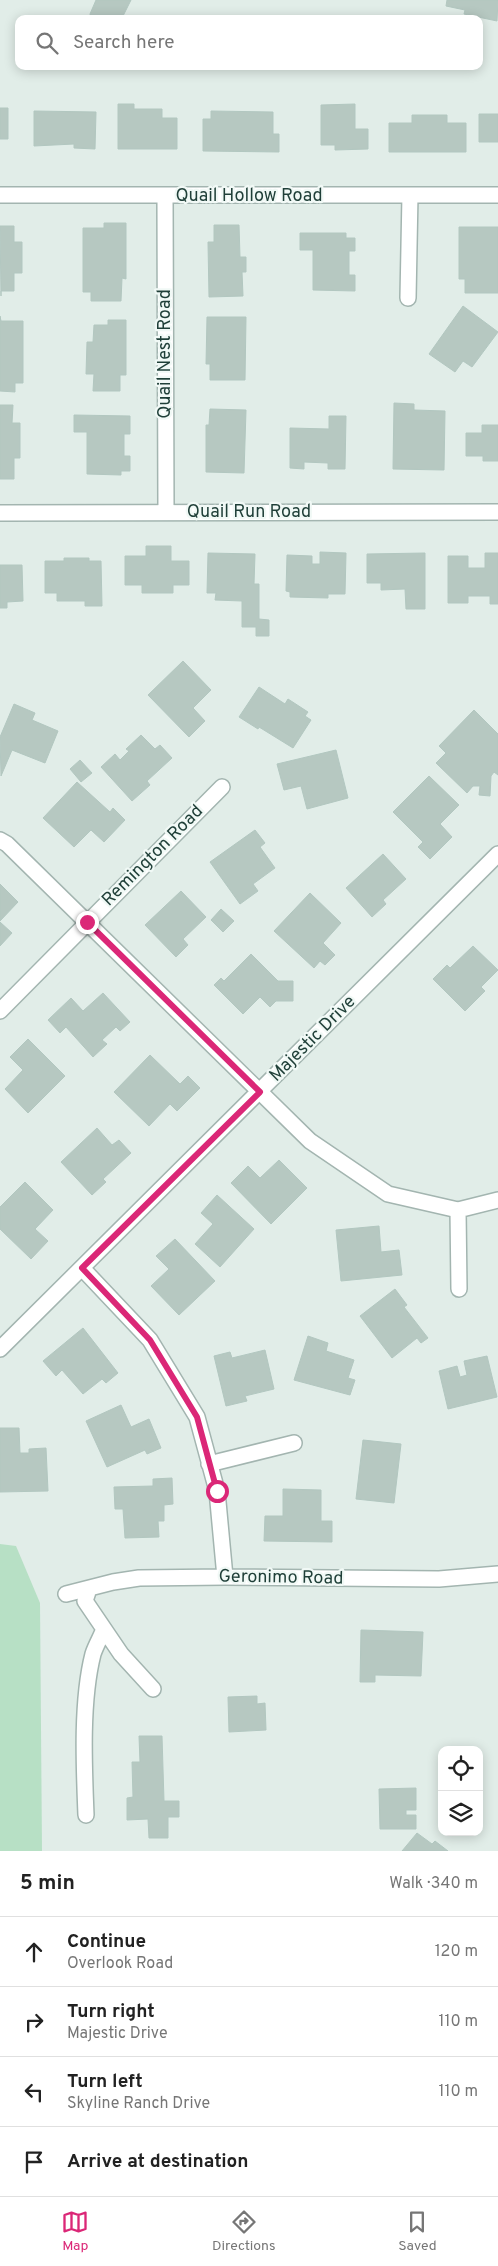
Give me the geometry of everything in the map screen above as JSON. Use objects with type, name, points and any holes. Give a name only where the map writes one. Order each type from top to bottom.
[{"type":"street","points":[[408,298],[410,194]]},
{"type":"street","name":"Quail Hollow Road","points":[[0,195],[498,195]]},
{"type":"street","name":"Quail Nest Road","points":[[165,196],[166,512]]},
{"type":"street","name":"Quail Run Road","points":[[0,513],[498,512]]},
{"type":"street","name":"Remington Road","points":[[0,1011],[222,787]]},
{"type":"street","points":[[0,840],[7,844],[310,1141],[388,1194],[458,1210],[498,1200]]},
{"type":"street","name":"Majestic Drive","points":[[0,1349],[498,854]]},
{"type":"street","points":[[458,1210],[459,1289]]},
{"type":"street","points":[[82,1268],[150,1340],[197,1417],[217,1491],[225,1577]]},
{"type":"street","points":[[210,1464],[294,1443]]},
{"type":"street","name":"Geronimo Road","points":[[66,1594],[113,1582],[139,1578],[439,1579],[498,1574]]},
{"type":"street","points":[[89,1589],[85,1601],[122,1654],[153,1689]]},
{"type":"street","points":[[86,1815],[84,1757],[88,1693],[94,1653],[104,1629]]},
{"type":"green space","points":[[0,1544],[16,1546],[40,1603],[42,1851],[0,1851]]},
{"type":"building","points":[[96,0],[131,0],[124,15],[90,14]]},
{"type":"building","points":[[447,0],[498,0],[497,21],[483,18],[483,15],[464,14],[465,10],[446,6]]},
{"type":"building","points":[[118,104],[134,104],[134,109],[162,109],[162,118],[177,118],[177,149],[118,149]]},
{"type":"building","points":[[355,104],[355,129],[368,129],[368,149],[335,150],[335,145],[321,145],[321,105]]},
{"type":"building","points":[[0,108],[8,108],[8,139],[0,139]]},
{"type":"building","points":[[34,111],[96,112],[95,149],[74,148],[74,144],[34,146]]},
{"type":"building","points":[[211,111],[273,112],[273,134],[279,134],[279,152],[203,151],[203,119],[211,119]]},
{"type":"building","points":[[479,114],[498,114],[498,142],[479,142]]},
{"type":"building","points":[[412,115],[447,115],[447,123],[466,123],[466,152],[389,152],[389,123],[412,123]]},
{"type":"building","points":[[104,223],[126,223],[126,279],[122,278],[121,301],[91,301],[91,292],[83,292],[83,228],[104,228]]},
{"type":"building","points":[[214,225],[239,225],[240,257],[246,257],[246,272],[242,272],[243,296],[209,297],[208,242],[214,242]]},
{"type":"building","points":[[0,226],[14,226],[14,242],[22,242],[22,273],[14,273],[14,291],[1,291],[1,296]]},
{"type":"building","points":[[459,227],[498,227],[498,293],[465,293],[465,279],[459,279]]},
{"type":"building","points":[[300,233],[346,233],[346,238],[355,238],[355,251],[349,251],[349,275],[355,275],[355,291],[313,290],[313,250],[300,250]]},
{"type":"building","points":[[463,306],[498,332],[472,367],[463,361],[455,372],[429,354]]},
{"type":"building","points":[[0,316],[1,321],[23,321],[23,383],[15,383],[15,392],[0,391]]},
{"type":"building","points":[[207,317],[246,317],[245,380],[210,380],[210,364],[206,364]]},
{"type":"building","points":[[108,320],[126,320],[126,375],[120,375],[120,391],[93,391],[94,374],[86,374],[87,342],[93,342],[94,325],[108,325]]},
{"type":"building","points":[[394,403],[414,404],[414,410],[445,411],[444,470],[393,469]]},
{"type":"building","points":[[0,405],[13,405],[12,423],[20,423],[20,458],[14,458],[14,479],[0,479]]},
{"type":"building","points":[[210,409],[246,410],[244,473],[206,472],[206,425],[209,425]]},
{"type":"building","points":[[74,415],[130,416],[130,434],[124,434],[124,456],[130,456],[130,471],[121,471],[121,475],[87,474],[87,432],[74,432]]},
{"type":"building","points":[[329,416],[346,416],[345,469],[328,469],[328,463],[304,462],[304,469],[290,468],[290,428],[329,429]]},
{"type":"building","points":[[482,425],[498,425],[498,461],[483,461],[483,456],[466,456],[466,433],[482,433]]},
{"type":"building","points":[[146,546],[171,546],[171,561],[189,561],[189,585],[173,585],[173,593],[142,593],[142,585],[125,585],[125,556],[146,556]]},
{"type":"building","points":[[320,552],[346,553],[345,594],[328,594],[328,598],[290,597],[290,592],[286,591],[287,555],[312,556],[312,564],[320,564]]},
{"type":"building","points":[[208,553],[255,554],[254,584],[259,584],[259,619],[269,620],[269,636],[256,636],[256,627],[242,627],[242,601],[215,600],[216,593],[207,593]]},
{"type":"building","points":[[425,553],[425,609],[406,609],[405,589],[381,590],[381,583],[367,583],[367,554]]},
{"type":"building","points":[[485,553],[498,553],[498,604],[490,604],[490,596],[468,596],[468,603],[448,603],[448,556],[468,556],[468,568],[485,568]]},
{"type":"building","points":[[64,558],[89,558],[89,561],[101,561],[102,606],[85,606],[85,601],[57,601],[57,593],[45,593],[45,561],[64,561]]},
{"type":"building","points":[[0,565],[22,565],[23,601],[7,602],[7,608],[0,608]]},
{"type":"building","points":[[183,661],[211,690],[193,708],[205,721],[189,737],[148,695]]},
{"type":"building","points":[[259,687],[285,704],[288,699],[308,712],[305,716],[311,720],[293,748],[239,717]]},
{"type":"building","points":[[14,704],[35,713],[32,720],[58,731],[45,763],[12,750],[1,776],[0,737]]},
{"type":"building","points":[[474,710],[498,734],[498,775],[494,772],[491,776],[490,796],[479,795],[480,786],[473,786],[467,793],[436,763],[446,753],[439,746]]},
{"type":"building","points":[[141,735],[155,749],[160,745],[172,758],[147,781],[150,785],[132,801],[101,767],[115,754],[120,760],[129,751],[126,749]]},
{"type":"building","points":[[336,750],[348,798],[307,809],[301,786],[284,790],[277,764]]},
{"type":"building","points":[[80,760],[92,773],[81,782],[70,769]]},
{"type":"building","points":[[429,776],[459,805],[440,824],[452,837],[430,859],[418,847],[423,842],[393,812]]},
{"type":"building","points":[[77,782],[110,812],[113,808],[125,820],[104,842],[91,830],[74,847],[43,818]]},
{"type":"building","points":[[255,830],[265,843],[260,847],[275,868],[253,884],[258,891],[240,904],[210,862]]},
{"type":"building","points":[[383,854],[406,879],[383,900],[386,904],[372,917],[346,888]]},
{"type":"building","points":[[0,884],[18,902],[0,921]]},
{"type":"building","points":[[181,891],[206,917],[183,939],[188,945],[176,957],[145,925]]},
{"type":"building","points":[[310,893],[341,923],[323,943],[335,955],[325,965],[320,961],[314,968],[274,931]]},
{"type":"building","points":[[221,909],[234,921],[223,932],[211,920]]},
{"type":"building","points":[[0,922],[12,933],[0,946]]},
{"type":"building","points":[[473,946],[498,970],[481,987],[485,991],[465,1011],[433,979],[447,965],[450,968]]},
{"type":"building","points":[[251,954],[278,981],[293,981],[293,1001],[276,1001],[270,1007],[260,997],[243,1014],[214,985],[221,978],[224,981]]},
{"type":"building","points":[[103,993],[130,1022],[120,1031],[116,1027],[102,1040],[107,1044],[93,1057],[66,1027],[60,1033],[48,1020],[71,998],[83,1011]]},
{"type":"building","points":[[28,1039],[65,1076],[28,1113],[5,1089],[23,1070],[10,1057]]},
{"type":"building","points":[[150,1055],[180,1084],[188,1076],[200,1088],[177,1111],[170,1104],[149,1126],[114,1092]]},
{"type":"building","points":[[97,1128],[112,1145],[119,1140],[131,1153],[103,1179],[106,1182],[92,1195],[61,1162]]},
{"type":"building","points":[[279,1160],[307,1188],[271,1224],[231,1183],[248,1166],[260,1178]]},
{"type":"building","points":[[25,1182],[53,1210],[35,1229],[48,1241],[31,1259],[0,1229],[0,1207]]},
{"type":"building","points":[[217,1195],[254,1229],[220,1267],[195,1244],[213,1224],[201,1213]]},
{"type":"building","points":[[379,1226],[381,1252],[399,1250],[402,1275],[341,1281],[336,1230]]},
{"type":"building","points":[[175,1239],[215,1281],[179,1315],[151,1286],[169,1269],[156,1256]]},
{"type":"building","points":[[395,1289],[407,1305],[404,1307],[428,1338],[421,1343],[417,1338],[392,1358],[360,1316]]},
{"type":"building","points":[[83,1328],[118,1373],[106,1383],[102,1379],[83,1394],[62,1370],[56,1376],[43,1361]]},
{"type":"building","points":[[308,1336],[328,1343],[326,1351],[354,1360],[348,1378],[355,1380],[350,1395],[294,1380]]},
{"type":"building","points":[[265,1350],[274,1389],[245,1396],[247,1401],[226,1406],[214,1356],[230,1352],[232,1358]]},
{"type":"building","points":[[487,1356],[497,1397],[448,1409],[439,1371],[457,1366],[460,1377],[467,1375],[464,1361]]},
{"type":"building","points":[[121,1405],[131,1427],[149,1419],[161,1448],[147,1454],[145,1450],[107,1467],[86,1421]]},
{"type":"building","points":[[0,1428],[19,1428],[20,1453],[29,1453],[29,1449],[46,1448],[48,1491],[0,1492]]},
{"type":"building","points":[[363,1440],[401,1444],[394,1503],[356,1499]]},
{"type":"building","points":[[172,1478],[173,1504],[164,1505],[164,1521],[158,1521],[159,1537],[125,1538],[123,1509],[115,1509],[114,1487],[153,1486],[153,1479]]},
{"type":"building","points":[[283,1489],[321,1490],[321,1521],[332,1521],[332,1542],[264,1541],[265,1516],[283,1516]]},
{"type":"building","points":[[361,1630],[423,1632],[421,1676],[375,1675],[375,1682],[360,1682]]},
{"type":"building","points":[[257,1696],[257,1704],[265,1703],[266,1730],[229,1732],[228,1697]]},
{"type":"building","points":[[139,1736],[162,1736],[164,1801],[179,1801],[179,1817],[168,1817],[168,1838],[149,1838],[148,1819],[127,1820],[127,1798],[133,1797],[132,1762],[140,1762]]},
{"type":"building","points":[[416,1788],[416,1810],[406,1810],[406,1815],[416,1815],[416,1829],[380,1829],[379,1789]]},
{"type":"building","points":[[417,1833],[432,1844],[435,1841],[448,1851],[402,1851]]},
{"type":"route","points":[[87,922],[260,1092],[82,1268],[150,1340],[197,1417],[217,1491]]}]
